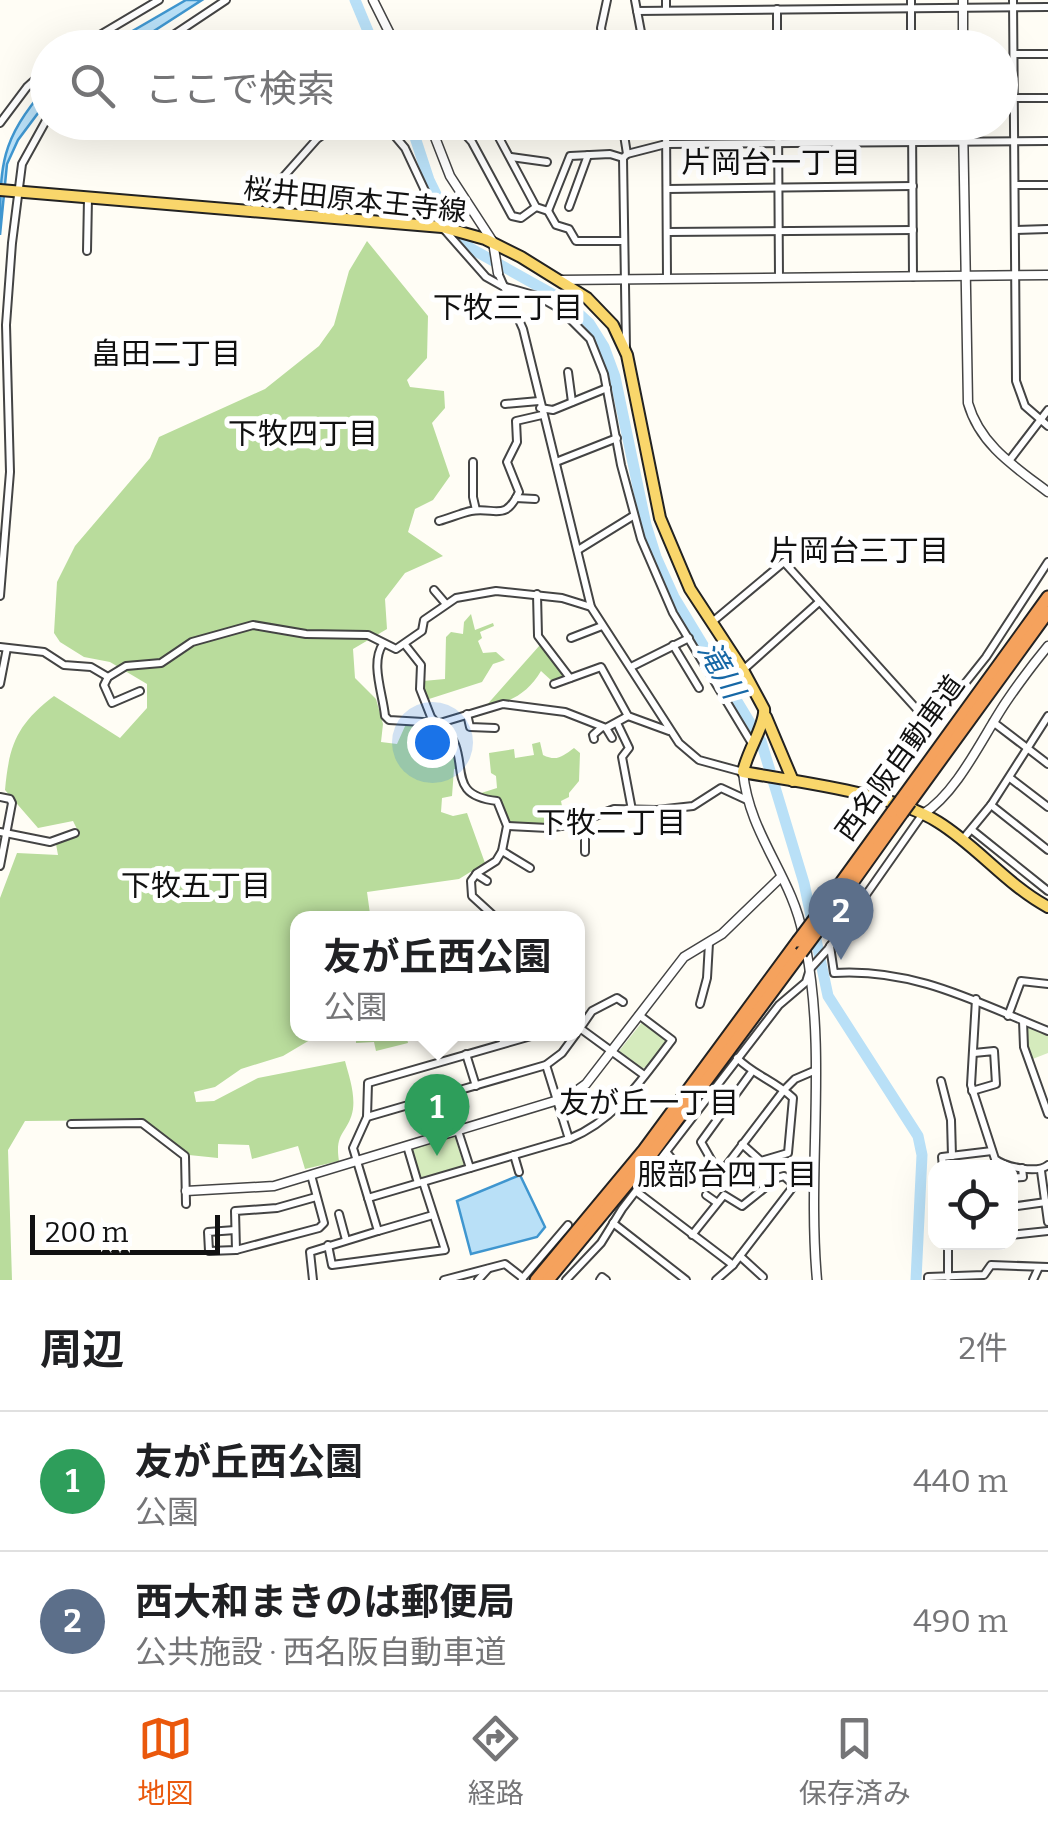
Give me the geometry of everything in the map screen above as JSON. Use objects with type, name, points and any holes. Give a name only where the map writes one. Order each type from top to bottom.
[{"type":"highway","name":"西名阪自動車道","points":[[527,1279],[634,1162],[799,947],[1048,597]]},
{"type":"highway","name":"西名阪自動車道","points":[[902,806],[1048,612]]},
{"type":"highway","name":"西名阪自動車道","points":[[548,1280],[651,1155],[799,947]]},
{"type":"main road","name":"桜井田原本王寺線","points":[[0,190],[445,228],[476,236],[558,280],[605,314],[627,354],[660,518],[690,589],[760,699],[764,720],[788,781]]},
{"type":"main road","points":[[764,720],[743,772],[880,800],[923,814],[1048,907]]},
{"type":"street","points":[[108,30],[159,0]]},
{"type":"street","points":[[181,30],[226,0]]},
{"type":"street","points":[[373,0],[389,30]]},
{"type":"street","points":[[600,30],[607,0]]},
{"type":"street","points":[[635,0],[641,30]]},
{"type":"street","points":[[666,0],[666,10]]},
{"type":"street","points":[[742,0],[742,10]]},
{"type":"street","points":[[637,11],[911,4],[1014,4],[1048,8]]},
{"type":"street","points":[[911,4],[911,30]]},
{"type":"street","points":[[962,4],[963,30]]},
{"type":"street","points":[[1014,4],[1014,30]]},
{"type":"street","points":[[777,10],[777,30]]},
{"type":"street","points":[[1018,54],[1048,54]]},
{"type":"street","points":[[0,123],[30,85]]},
{"type":"street","points":[[1018,98],[1048,98]]},
{"type":"street","points":[[0,596],[11,458],[7,304],[22,164],[35,140]]},
{"type":"street","points":[[254,210],[316,140]]},
{"type":"street","points":[[398,140],[445,228],[486,277],[537,296],[576,323],[596,350],[632,516],[668,605],[752,742]]},
{"type":"street","points":[[437,140],[450,176],[495,247],[502,286],[520,320],[591,607],[671,732],[691,756],[743,772],[758,834],[798,908],[810,969],[816,1070],[812,1206],[817,1280]]},
{"type":"street","points":[[470,140],[512,216],[521,218],[536,207]]},
{"type":"street","points":[[501,140],[536,207],[548,210],[556,224],[573,233],[576,242],[624,241]]},
{"type":"street","points":[[624,140],[627,354]]},
{"type":"street","points":[[666,140],[668,279]]},
{"type":"street","points":[[778,140],[779,278]]},
{"type":"street","points":[[1015,141],[1017,388],[1025,406],[1048,426]]},
{"type":"street","points":[[548,210],[570,156],[625,156],[666,144],[1048,141]]},
{"type":"street","points":[[963,142],[968,404],[984,438],[1048,492]]},
{"type":"street","points":[[912,143],[913,276]]},
{"type":"street","points":[[569,207],[588,155]]},
{"type":"street","points":[[510,156],[547,162]]},
{"type":"street","points":[[1015,186],[1048,185]]},
{"type":"street","points":[[667,189],[913,186]]},
{"type":"street","points":[[87,251],[88,196]]},
{"type":"street","points":[[1015,230],[1048,229]]},
{"type":"street","points":[[667,232],[913,230]]},
{"type":"street","points":[[558,280],[1048,276]]},
{"type":"street","points":[[568,372],[572,402]]},
{"type":"street","points":[[505,404],[553,410],[607,388]]},
{"type":"street","points":[[439,521],[476,510],[496,513],[510,507],[519,492],[507,462],[516,442],[516,421],[540,408]]},
{"type":"street","points":[[1009,462],[1048,410]]},
{"type":"street","points":[[556,462],[617,438]]},
{"type":"street","points":[[473,462],[472,497],[476,510]]},
{"type":"street","points":[[516,498],[535,499]]},
{"type":"street","points":[[578,550],[632,516]]},
{"type":"street","points":[[711,623],[784,562],[932,726]]},
{"type":"street","points":[[880,800],[986,657],[1048,562]]},
{"type":"street","points":[[434,590],[446,604]]},
{"type":"street","points":[[140,690],[112,703],[104,689],[108,677],[126,666],[161,663],[192,642],[253,625],[306,634],[368,635],[396,650],[422,631],[424,620],[456,598],[496,591],[566,598],[591,607]]},
{"type":"street","points":[[537,594],[538,636],[570,678]]},
{"type":"street","points":[[743,670],[818,602]]},
{"type":"street","points":[[572,638],[602,626]]},
{"type":"street","points":[[630,666],[689,638]]},
{"type":"street","points":[[383,644],[378,651],[378,671],[386,718],[438,724],[503,704],[565,712],[604,728],[612,738]]},
{"type":"street","points":[[673,645],[700,688]]},
{"type":"street","points":[[406,646],[420,665],[420,689],[431,718],[454,736],[462,779],[469,794],[478,800],[496,802],[508,826],[496,862],[471,881],[472,896],[488,911]]},
{"type":"street","points":[[566,1280],[597,1248],[779,1004],[806,982],[817,958],[829,947],[923,814],[933,808],[959,775],[1048,646]]},
{"type":"street","points":[[0,684],[3,648],[44,652],[64,665],[91,668],[108,677]]},
{"type":"street","points":[[554,684],[601,667],[628,716],[671,732]]},
{"type":"street","points":[[467,714],[470,727],[495,728]]},
{"type":"street","points":[[594,740],[594,735],[628,716]]},
{"type":"street","points":[[962,840],[1010,778],[1047,719]]},
{"type":"street","points":[[617,722],[629,748],[622,758],[632,810]]},
{"type":"street","points":[[994,722],[1048,764]]},
{"type":"street","points":[[1010,778],[1048,807]]},
{"type":"street","points":[[508,826],[548,828],[614,809],[693,806],[721,788],[747,800]]},
{"type":"street","points":[[0,797],[12,803],[3,833],[0,866]]},
{"type":"street","points":[[990,806],[1048,850]]},
{"type":"street","points":[[584,820],[585,852]]},
{"type":"street","points":[[972,830],[1048,891]]},
{"type":"street","points":[[3,833],[50,842],[75,833]]},
{"type":"street","points":[[502,852],[530,868]]},
{"type":"street","points":[[476,874],[487,881]]},
{"type":"street","points":[[186,1191],[258,1188],[557,1102],[586,1084],[684,957],[722,934],[781,878]]},
{"type":"street","points":[[700,1004],[707,978],[709,941]]},
{"type":"street","points":[[829,947],[834,973],[864,971],[892,979],[921,979],[1048,1031]]},
{"type":"street","points":[[1008,1016],[1021,981],[1048,984]]},
{"type":"street","points":[[585,1021],[592,1012],[617,998],[623,1002]]},
{"type":"street","points":[[976,999],[972,1091],[1000,1164],[1044,1168],[1048,1222]]},
{"type":"street","points":[[368,1198],[569,1139],[608,1118],[672,1040],[639,1015]]},
{"type":"street","points":[[1023,1020],[1024,1046],[1048,1114]]},
{"type":"street","points":[[585,1034],[645,1075]]},
{"type":"street","points":[[378,1231],[353,1143],[367,1118],[368,1084],[513,1041]]},
{"type":"street","points":[[367,1118],[546,1065],[570,1041]]},
{"type":"street","points":[[972,1091],[996,1084],[994,1051],[974,1053]]},
{"type":"street","points":[[466,1054],[476,1086]]},
{"type":"street","points":[[737,1058],[752,1073],[770,1079],[794,1098],[788,1153],[761,1161],[742,1144]]},
{"type":"street","points":[[546,1065],[569,1139]]},
{"type":"street","points":[[752,1073],[700,1142],[713,1163],[723,1170],[784,1090],[816,1070]]},
{"type":"street","points":[[941,1081],[951,1120],[952,1156]]},
{"type":"street","points":[[446,1094],[470,1168]]},
{"type":"street","points":[[71,1124],[142,1123],[186,1156],[186,1204]]},
{"type":"street","points":[[328,1244],[332,1265],[445,1250],[406,1146]]},
{"type":"street","points":[[942,1160],[942,1157],[992,1151]]},
{"type":"street","points":[[666,1154],[688,1177]]},
{"type":"street","points":[[514,1155],[519,1172]]},
{"type":"street","points":[[716,1280],[733,1265],[794,1184],[813,1168]]},
{"type":"street","points":[[1018,1177],[1023,1176],[1022,1168]]},
{"type":"street","points":[[235,1230],[208,1232],[209,1252],[236,1250],[313,1230],[324,1223],[311,1175]]},
{"type":"street","points":[[692,1235],[724,1195],[745,1206],[777,1178],[784,1176],[794,1184]]},
{"type":"street","points":[[637,1192],[733,1265]]},
{"type":"street","points":[[706,1195],[716,1202]]},
{"type":"street","points":[[236,1250],[235,1211],[277,1208],[316,1198]]},
{"type":"street","points":[[1018,1206],[1046,1202]]},
{"type":"street","points":[[339,1214],[346,1240]]},
{"type":"street","points":[[314,1280],[309,1254],[318,1246],[433,1215]]},
{"type":"street","points":[[614,1222],[686,1280]]},
{"type":"street","points":[[444,1280],[505,1264],[527,1279],[568,1225]]},
{"type":"street","points":[[313,1230],[318,1246]]},
{"type":"street","points":[[1018,1234],[1048,1231]]},
{"type":"street","points":[[948,1277],[949,1250]]},
{"type":"street","points":[[740,1256],[763,1277]]},
{"type":"street","points":[[928,1280],[984,1275],[991,1265],[1044,1267]]},
{"type":"street","points":[[1033,1280],[1044,1267]]},
{"type":"street","points":[[478,1280],[489,1268]]},
{"type":"green space","points":[[367,241],[428,316],[427,358],[407,380],[410,387],[444,391],[445,408],[432,423],[450,476],[433,500],[415,509],[408,532],[443,556],[405,573],[385,599],[387,629],[353,649],[355,678],[376,699],[383,724],[381,742],[397,744],[406,724],[437,729],[450,739],[458,769],[454,769],[452,796],[442,798],[441,812],[453,816],[467,813],[485,863],[459,879],[367,892],[370,911],[290,911],[290,1041],[308,1041],[283,1056],[241,1069],[215,1087],[194,1092],[196,1102],[214,1101],[258,1078],[345,1061],[353,1103],[340,1138],[339,1161],[305,1169],[298,1146],[252,1159],[249,1145],[218,1144],[218,1158],[189,1155],[141,1120],[25,1121],[8,1150],[12,1280],[0,1280],[0,898],[17,853],[58,855],[56,844],[80,835],[73,821],[38,828],[5,790],[9,760],[23,726],[54,696],[120,738],[147,708],[147,684],[110,662],[84,657],[60,642],[54,633],[57,582],[75,546],[150,458],[159,437],[265,389],[319,346],[334,325],[349,271]]},
{"type":"green space","points":[[471,614],[475,630],[493,623],[494,626],[480,632],[482,638],[478,641],[483,653],[496,652],[505,660],[493,664],[482,682],[429,699],[423,691],[423,681],[445,679],[446,637],[451,632],[463,634],[464,622]]},
{"type":"green space","points":[[540,645],[567,677],[553,682],[541,671],[518,696],[485,707]]},
{"type":"green space","points":[[540,742],[543,755],[548,757],[560,757],[574,748],[580,753],[579,781],[569,797],[561,801],[562,806],[543,815],[546,825],[509,824],[499,801],[475,795],[497,788],[489,753],[514,749],[515,758],[534,755],[532,744]]},
{"type":"green space","points":[[643,1021],[669,1041],[649,1067],[641,1068],[619,1051]]},
{"type":"green space","points":[[1029,1027],[1048,1035],[1048,1053],[1030,1060],[1025,1030]]},
{"type":"green space","points":[[356,1041],[408,1041],[408,1043],[376,1051],[374,1042]]},
{"type":"green space","points":[[454,1134],[464,1165],[419,1179],[409,1148]]},
{"type":"water","points":[[186,0],[202,0],[155,30],[134,30]]},
{"type":"water","points":[[30,107],[30,124],[7,164],[0,235],[2,171],[20,122]]},
{"type":"water","points":[[520,1175],[545,1227],[537,1237],[471,1254],[457,1201]]},
{"type":"waterway","name":"滝川","points":[[355,0],[368,30]]},
{"type":"waterway","name":"滝川","points":[[416,140],[448,219],[470,248],[565,301],[589,323],[604,347],[615,377],[656,557],[674,597],[761,741],[804,883],[828,996],[918,1136],[922,1155],[916,1280]]},
{"type":"place","name":"西大和まきのは郵便局","points":[[841,960]]},
{"type":"place","name":"友が丘西公園","points":[[437,1156]]},
{"type":"district","name":"片岡台一丁目","points":[[771,163]]},
{"type":"district","name":"下牧三丁目","points":[[508,308]]},
{"type":"district","name":"畠田二丁目","points":[[166,354]]},
{"type":"district","name":"下牧四丁目","points":[[303,434]]},
{"type":"district","name":"片岡台三丁目","points":[[859,551]]},
{"type":"district","name":"下牧二丁目","points":[[611,823]]},
{"type":"district","name":"下牧五丁目","points":[[196,886]]},
{"type":"district","name":"友が丘一丁目","points":[[649,1103]]},
{"type":"district","name":"服部台四丁目","points":[[727,1175]]}]
